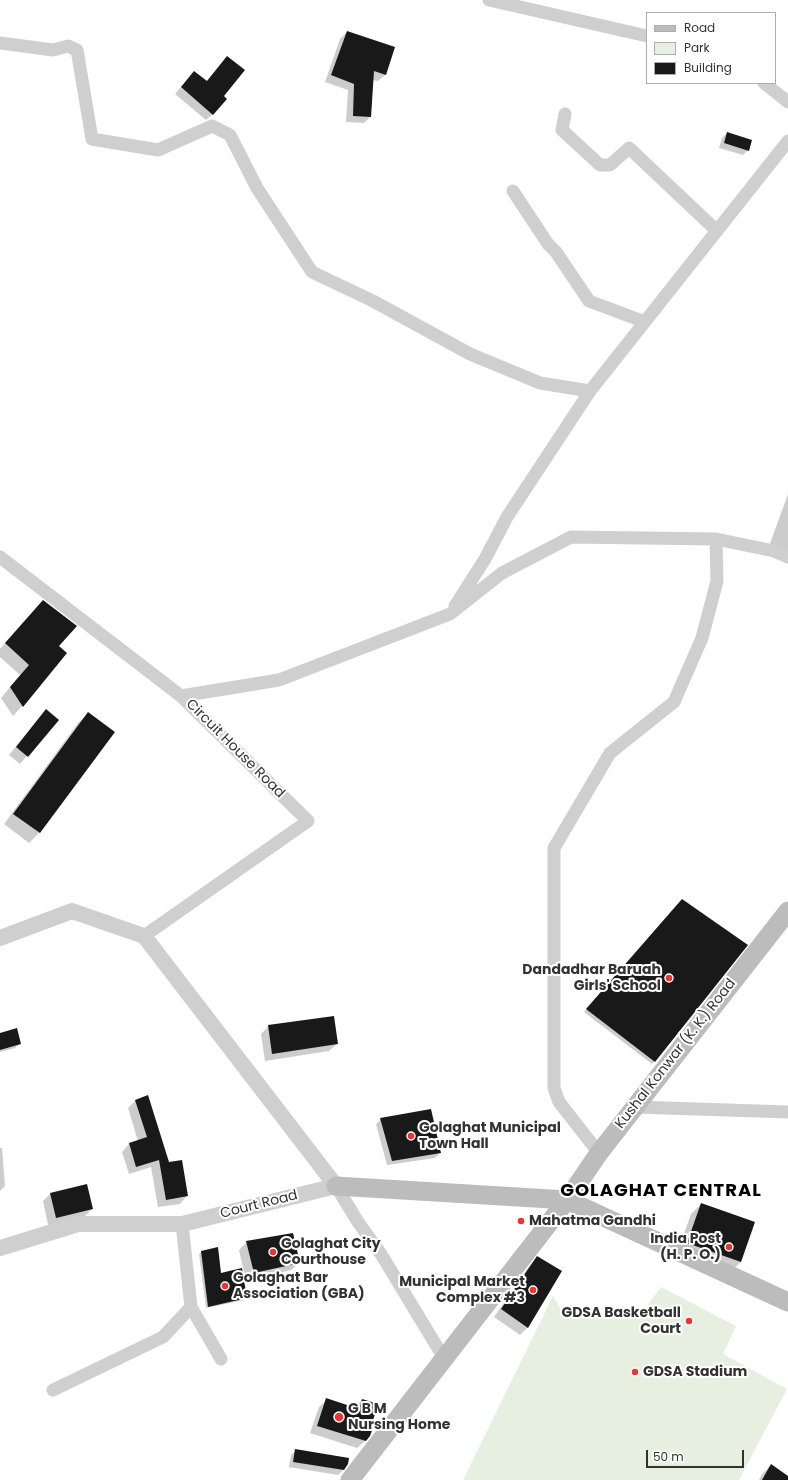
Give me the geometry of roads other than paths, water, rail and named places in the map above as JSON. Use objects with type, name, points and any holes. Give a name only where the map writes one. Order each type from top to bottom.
[{"type":"main road","name":"Kushal Konwar (K. K.) Road","points":[[350,1480],[445,1360],[567,1200],[599,1153],[788,911]]},
{"type":"main road","points":[[336,1186],[567,1200],[788,1302]]},
{"type":"street","points":[[489,0],[646,36]]},
{"type":"street","points":[[0,43],[53,50],[68,46],[76,50],[92,139],[158,150],[212,126],[230,135],[257,188],[312,272],[373,301],[470,354],[540,384],[590,391]]},
{"type":"street","points":[[765,84],[788,102]]},
{"type":"street","points":[[565,114],[562,130],[600,165],[610,165],[629,148],[717,231]]},
{"type":"street","points":[[450,614],[486,559],[507,517],[590,391],[788,141]]},
{"type":"street","points":[[513,191],[548,244],[556,252],[589,300],[645,322]]},
{"type":"street","points":[[181,696],[279,680],[450,614],[502,573],[571,537],[716,539],[774,551],[788,556]]},
{"type":"street","points":[[599,1153],[559,1102],[554,1088],[554,848],[610,753],[674,702],[702,638],[717,581],[716,539]]},
{"type":"street","name":"Circuit House Road","points":[[0,557],[181,696],[308,821],[144,936]]},
{"type":"street","points":[[0,938],[72,911],[144,936],[336,1186],[358,1222],[381,1254],[445,1360]]},
{"type":"street","points":[[635,1107],[788,1112]]},
{"type":"street","name":"Court Road","points":[[0,1248],[78,1224],[182,1224],[336,1186]]},
{"type":"street","points":[[182,1224],[190,1307],[221,1359]]},
{"type":"street","points":[[53,1390],[163,1336],[190,1307]]},
{"type":"place","name":"Dandadhar Baruah Girls' School","points":[[669,978]]},
{"type":"place","name":"Golaghat Municipal Town Hall","points":[[411,1136]]},
{"type":"place","name":"Mahatma Gandhi","points":[[521,1221]]},
{"type":"place","name":"India Post (H. P. O.)","points":[[729,1247]]},
{"type":"place","name":"Golaghat City Courthouse","points":[[273,1252]]},
{"type":"place","name":"Golaghat Bar Association (GBA)","points":[[225,1286]]},
{"type":"place","name":"Municipal Market Complex #3","points":[[533,1290]]},
{"type":"place","name":"GDSA Basketball Court","points":[[689,1321]]},
{"type":"place","name":"GDSA Stadium","points":[[635,1372]]},
{"type":"place","name":"G B M Nursing Home","points":[[339,1417]]},
{"type":"district","name":"GOLAGHAT CENTRAL","points":[[661,1191]]}]
